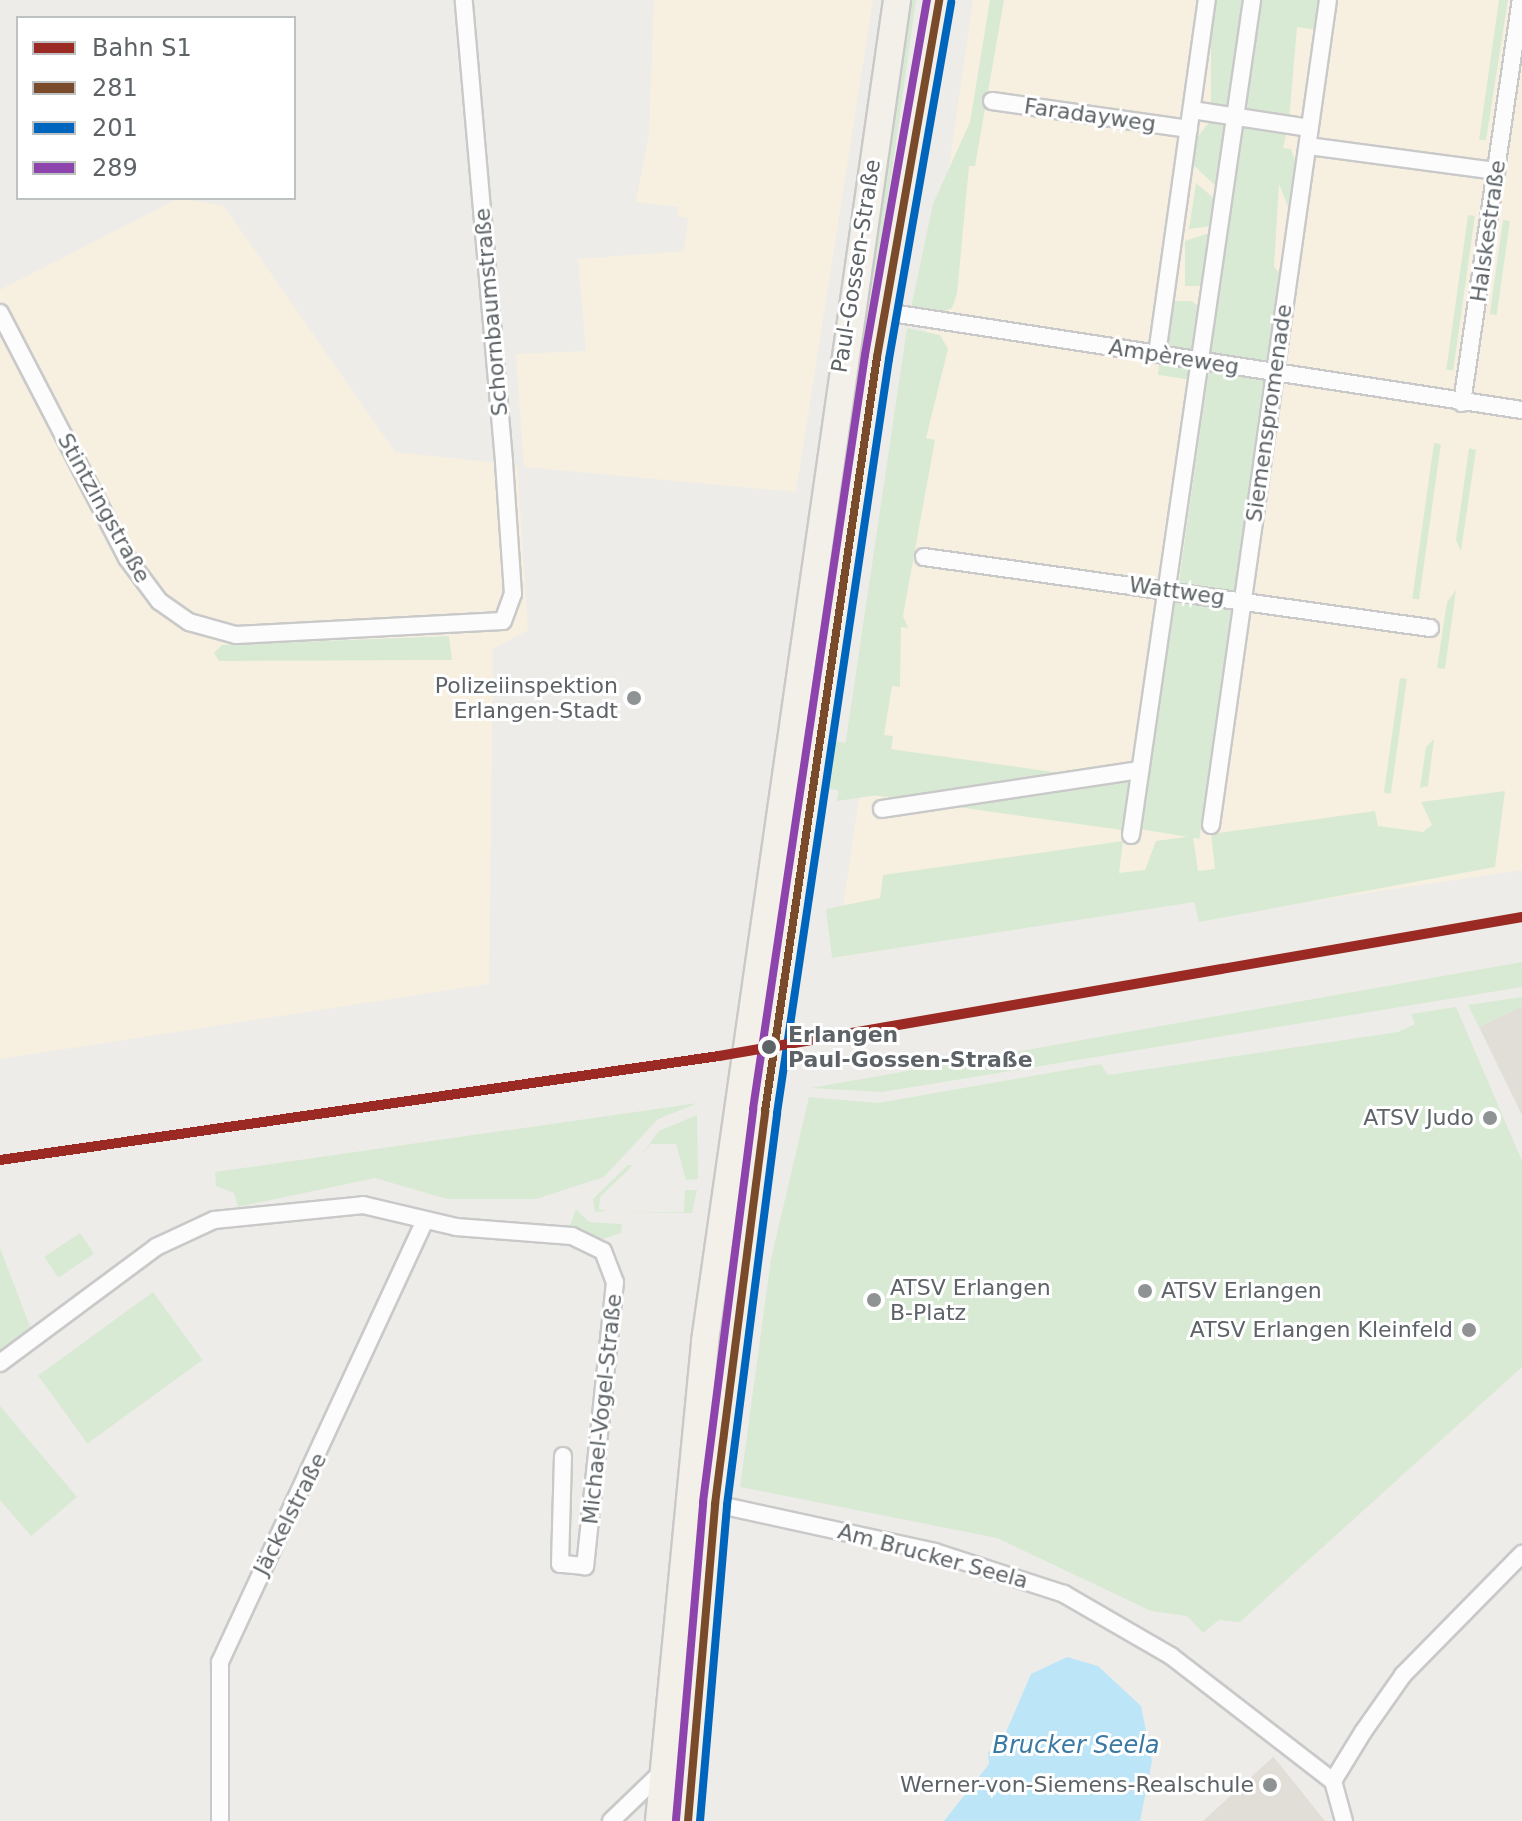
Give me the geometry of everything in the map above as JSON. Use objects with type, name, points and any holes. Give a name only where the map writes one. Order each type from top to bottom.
[{"type":"main road","name":"Paul-Gossen-Straße","points":[[659,1821],[705,1341],[760,967],[817,531],[897,0]]},
{"type":"main road","name":"Paul-Gossen-Straße","points":[[688,1821],[715,1504],[765,1111],[885,312],[939,0]]},
{"type":"main road","points":[[817,531],[850,536]]},
{"type":"street","name":"Schornbaumstraße","points":[[464,0],[513,594],[503,621]]},
{"type":"street","points":[[1157,354],[1207,0]]},
{"type":"street","points":[[1131,835],[1252,0]]},
{"type":"street","name":"Siemenspromenade","points":[[1211,825],[1328,0]]},
{"type":"street","name":"Halskestraße","points":[[1462,403],[1521,0]]},
{"type":"street","name":"Faradayweg","points":[[992,101],[1189,129]]},
{"type":"street","points":[[1192,110],[1310,128]]},
{"type":"street","points":[[1308,146],[1496,171]]},
{"type":"street","name":"Ampèreweg","points":[[885,312],[1462,403]]},
{"type":"street","name":"Stintzingstraße","points":[[0,313],[127,558],[159,601],[189,622],[236,635],[503,621]]},
{"type":"street","points":[[1462,403],[1522,410]]},
{"type":"street","name":"Wattweg","points":[[924,557],[1430,628]]},
{"type":"street","points":[[882,809],[1140,770]]},
{"type":"street","name":"Michael-Vogel-Straße","points":[[0,1363],[195,1225],[315,1205],[372,1206],[425,1221],[581,1237],[607,1257],[614,1298],[585,1566],[560,1564],[563,1456]]},
{"type":"street","name":"Jäckelstraße","points":[[220,1821],[220,1662],[425,1221]]},
{"type":"street","name":"Am Brucker Seela","points":[[715,1504],[935,1552],[1064,1594],[1171,1656],[1333,1781]]},
{"type":"street","points":[[1344,1821],[1333,1781],[1403,1675],[1522,1554]]},
{"type":"street","points":[[611,1821],[663,1771]]},
{"type":"shaded area","points":[[654,0],[873,0],[796,492],[524,467],[516,354],[586,351],[578,259],[684,251],[688,218],[677,216],[678,207],[636,202],[649,134]]},
{"type":"shaded area","points":[[973,0],[1522,0],[1522,870],[1198,918],[1194,902],[1079,915],[836,958]]},
{"type":"shaded area","points":[[175,200],[224,206],[395,452],[517,465],[528,630],[493,649],[489,984],[0,1059],[0,290]]},
{"type":"shaded area","points":[[1522,1006],[1522,1115],[1479,1027]]},
{"type":"shaded area","name":"Werner-von-Siemens-Realschule","points":[[1273,1757],[1325,1821],[1203,1821]]},
{"type":"green space","points":[[907,0],[916,0],[846,498],[832,496]]},
{"type":"green space","points":[[990,0],[1004,0],[975,166],[969,166],[957,294],[952,308],[938,314],[911,308],[933,204],[970,122]]},
{"type":"green space","points":[[1211,0],[1247,0],[1247,107],[1211,107]]},
{"type":"green space","points":[[1261,0],[1324,0],[1319,30],[1297,27],[1289,121],[1244,114]]},
{"type":"green space","points":[[1499,0],[1508,0],[1486,140],[1479,140]]},
{"type":"green space","points":[[1211,120],[1228,123],[1218,188],[1189,161],[1191,145]]},
{"type":"green space","points":[[1244,125],[1287,130],[1283,148],[1291,149],[1298,169],[1292,217],[1279,184],[1274,267],[1283,276],[1268,366],[1210,357]]},
{"type":"green space","points":[[1196,183],[1217,201],[1213,226],[1189,229]]},
{"type":"green space","points":[[1468,215],[1475,216],[1453,370],[1446,369]]},
{"type":"green space","points":[[1503,220],[1510,221],[1497,315],[1490,314]]},
{"type":"green space","points":[[1212,232],[1204,286],[1185,286],[1185,241]]},
{"type":"green space","points":[[1169,301],[1192,301],[1201,309],[1195,355],[1161,350]]},
{"type":"green space","points":[[907,328],[940,335],[948,349],[926,438],[935,440],[903,616],[908,628],[901,627],[900,687],[892,686],[884,735],[893,736],[885,794],[837,801]]},
{"type":"green space","points":[[1160,361],[1192,366],[1189,380],[1158,375]]},
{"type":"green space","points":[[1209,368],[1267,376],[1237,593],[1179,585]]},
{"type":"green space","points":[[1434,443],[1441,444],[1419,599],[1412,598]]},
{"type":"green space","points":[[1469,448],[1476,450],[1461,551],[1456,540]]},
{"type":"green space","points":[[1456,590],[1445,669],[1437,668],[1447,602]]},
{"type":"green space","points":[[1176,596],[1236,606],[1199,839],[1139,829]]},
{"type":"green space","points":[[449,636],[452,660],[219,661],[214,653],[222,645]]},
{"type":"green space","points":[[1400,678],[1407,679],[1391,794],[1384,793]]},
{"type":"green space","points":[[1434,739],[1428,786],[1420,788],[1426,747]]},
{"type":"green space","points":[[833,741],[1132,783],[1125,831],[826,789]]},
{"type":"green space","points":[[1505,791],[1495,867],[1199,922],[1194,902],[832,958],[826,909],[880,898],[883,875],[1123,841],[1119,873],[1145,870],[1156,841],[1193,836],[1198,871],[1215,869],[1211,834],[1375,811],[1378,826],[1423,832],[1432,825],[1421,802]]},
{"type":"green space","points":[[1522,962],[1522,987],[882,1092],[811,1088]]},
{"type":"green space","points":[[1522,997],[1522,1006],[1479,1027],[1468,1005]]},
{"type":"green space","name":"ATSV Erlangen","points":[[1456,1007],[1522,1161],[1522,1367],[1240,1622],[1219,1620],[1203,1633],[1187,1616],[1151,1611],[997,1538],[740,1487],[771,1259],[809,1097],[878,1103],[1101,1064],[1108,1075],[1398,1032],[1415,1024],[1411,1014]]},
{"type":"green space","points":[[698,1103],[658,1119],[604,1177],[536,1199],[447,1199],[375,1178],[238,1207],[234,1193],[216,1186],[215,1172]]},
{"type":"green space","points":[[697,1115],[698,1179],[686,1180],[676,1144],[651,1144],[640,1157],[659,1131]]},
{"type":"green space","points":[[628,1165],[633,1165],[600,1197],[599,1209],[607,1211],[595,1212],[593,1199]]},
{"type":"green space","points":[[685,1190],[697,1190],[692,1213],[621,1212],[684,1212]]},
{"type":"green space","points":[[576,1209],[589,1222],[622,1224],[621,1233],[603,1239],[569,1228]]},
{"type":"green space","points":[[732,1231],[678,1821],[671,1821],[710,1417]]},
{"type":"green space","points":[[80,1233],[94,1254],[58,1278],[44,1257]]},
{"type":"green space","points":[[0,1248],[31,1329],[0,1354]]},
{"type":"green space","points":[[153,1292],[202,1360],[87,1443],[38,1375]]},
{"type":"green space","points":[[0,1406],[77,1497],[31,1536],[0,1500]]},
{"type":"water","name":"Brucker Seela","points":[[1067,1657],[1098,1666],[1141,1706],[1152,1761],[1140,1821],[944,1821],[989,1764],[988,1752],[1000,1746],[1031,1674]]},
{"type":"rail line","name":"S1","points":[[0,1160],[719,1056],[1522,917]]},
{"type":"transit line","name":"289","points":[[676,1820],[703,1502],[753,1109],[865,355],[927,0]]},
{"type":"transit line","name":"281","points":[[688,1821],[715,1504],[765,1111],[877,357],[939,0]]},
{"type":"transit line","name":"201","points":[[700,1821],[727,1505],[777,1113],[889,359],[951,2]]},
{"type":"place","name":"Polizeiinspektion Erlangen-Stadt","points":[[634,698]]},
{"type":"place","name":"Erlangen Paul-Gossen-Straße","points":[[769,1047]]},
{"type":"place","name":"ATSV Judo","points":[[1490,1118]]},
{"type":"place","name":"ATSV Erlangen","points":[[1145,1291]]},
{"type":"place","name":"ATSV Erlangen B-Platz","points":[[874,1300]]},
{"type":"place","name":"ATSV Erlangen Kleinfeld","points":[[1469,1330]]},
{"type":"place","name":"Werner-von-Siemens-Realschule","points":[[1270,1785]]}]
